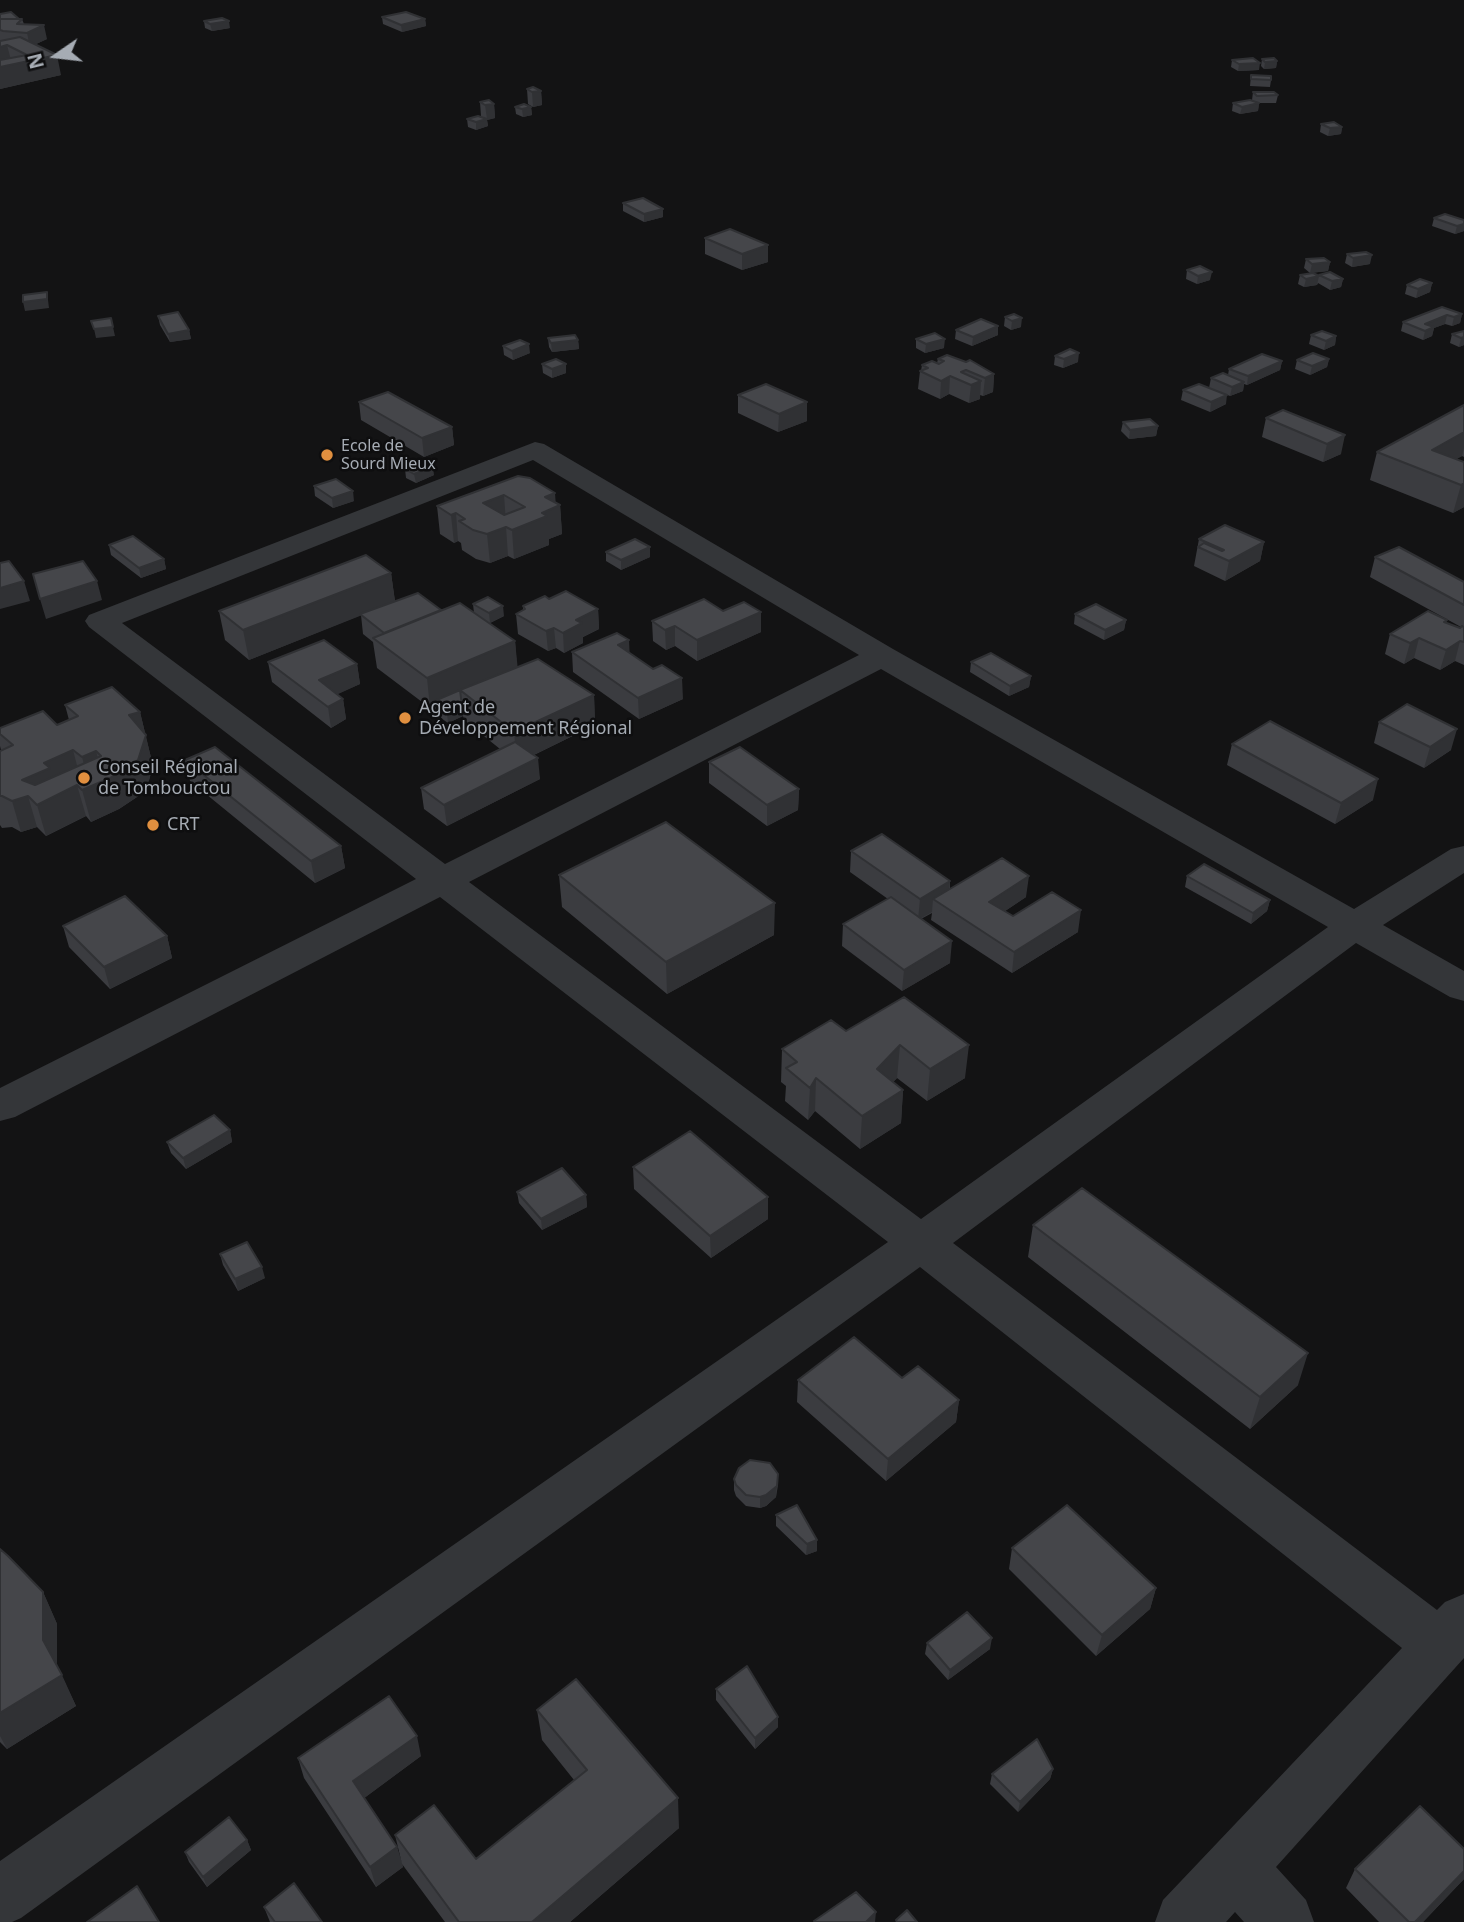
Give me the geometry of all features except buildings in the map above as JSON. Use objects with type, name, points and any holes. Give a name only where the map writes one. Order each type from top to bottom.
[{"type":"street","points":[[1185,1922],[1452,1632],[921,1243],[100,621],[535,450],[882,656],[1464,988]]},
{"type":"street","points":[[0,1106],[882,656]]},
{"type":"street","points":[[0,1897],[921,1243],[1356,925],[1464,857]]},
{"type":"street","points":[[1236,1867],[1284,1922]]},
{"type":"place","name":"Ecole de Sourd Mieux","points":[[327,455]]},
{"type":"place","name":"Agent de Développement Régional","points":[[405,718]]},
{"type":"place","name":"Conseil Régional de Tombouctou","points":[[84,778]]},
{"type":"place","name":"CRT","points":[[153,825]]}]
